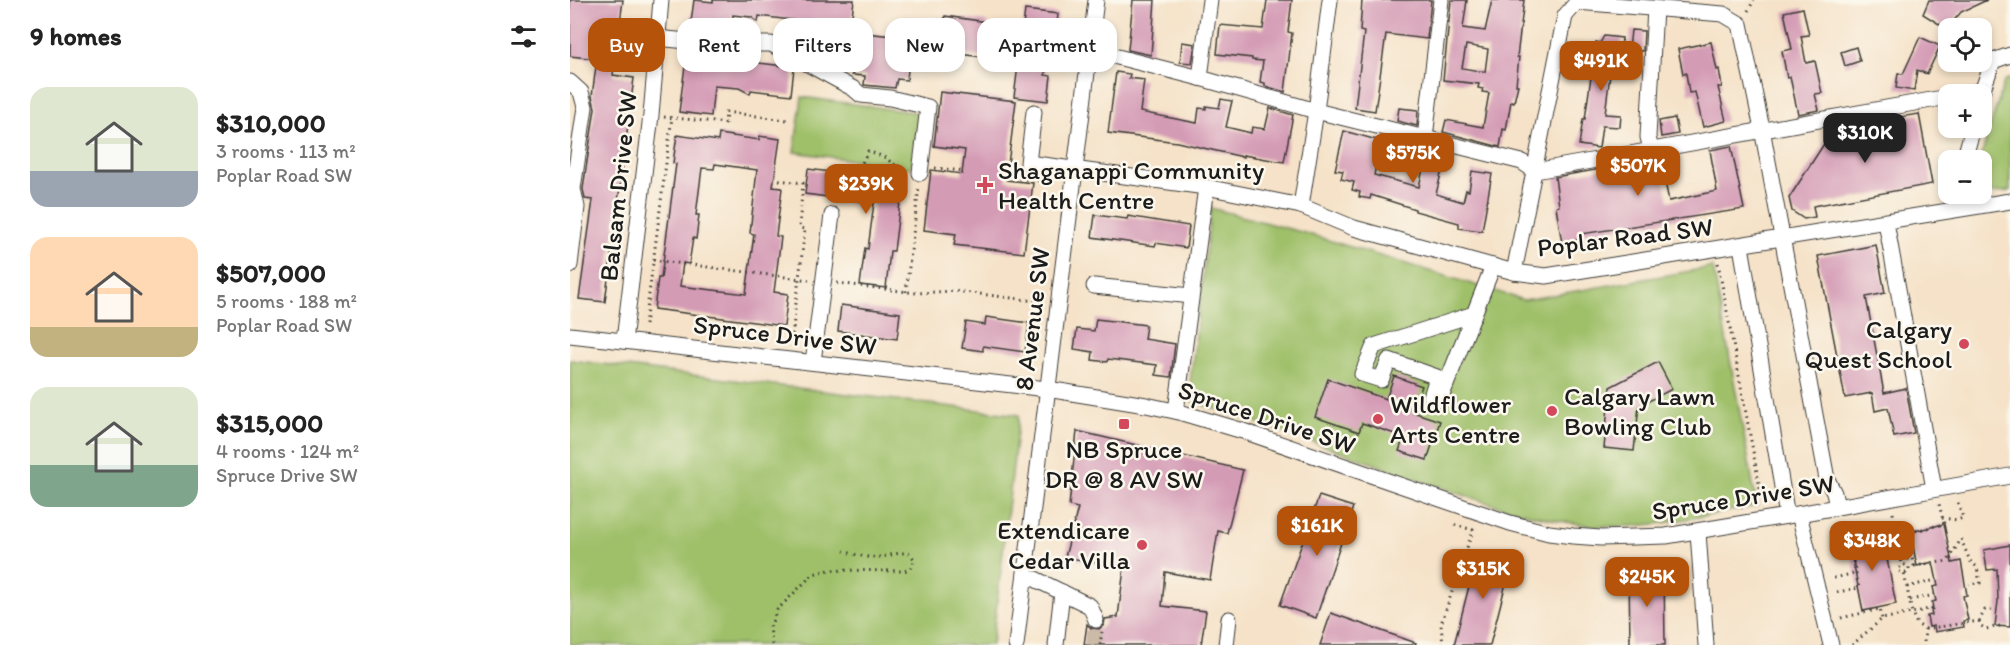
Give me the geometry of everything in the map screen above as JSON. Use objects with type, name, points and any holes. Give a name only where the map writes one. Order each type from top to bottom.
[{"type":"street","name":"Balsam Drive SW","points":[[659,18],[661,0]]},
{"type":"street","name":"8 Avenue SW","points":[[1094,18],[1096,0]]},
{"type":"street","points":[[1200,78],[1210,0]]},
{"type":"street","points":[[1301,206],[1330,0]]},
{"type":"street","points":[[1425,138],[1442,0]]},
{"type":"street","points":[[1514,272],[1565,16],[1577,2],[1723,14],[1740,24],[1762,129],[1827,479],[1834,493],[1837,507]]},
{"type":"street","points":[[1651,150],[1648,137],[1655,8]]},
{"type":"street","points":[[665,39],[719,44],[771,44],[861,95],[890,98],[928,107],[924,171]]},
{"type":"street","points":[[1985,84],[1993,61],[2010,55]]},
{"type":"street","points":[[1117,57],[1316,111],[1522,162],[1535,171],[1938,99]]},
{"type":"street","name":"Balsam Drive SW","points":[[624,341],[651,115],[654,72]]},
{"type":"street","name":"8 Avenue SW","points":[[1017,645],[1087,72]]},
{"type":"street","points":[[570,82],[581,92],[585,107],[573,189],[573,198],[577,207],[570,265]]},
{"type":"street","name":"Poplar Road SW","points":[[1034,112],[1028,163],[1206,187],[1301,206],[1354,228],[1514,272],[1546,276],[2010,201]]},
{"type":"street","points":[[1176,411],[1206,187]]},
{"type":"street","points":[[1956,204],[1956,209]]},
{"type":"street","points":[[813,362],[832,215]]},
{"type":"street","points":[[1886,222],[1936,497]]},
{"type":"street","points":[[1742,246],[1793,515],[1832,645]]},
{"type":"street","points":[[1474,314],[1374,346],[1362,374],[1381,380],[1389,360],[1437,377],[1431,397],[1440,400],[1493,266]]},
{"type":"street","points":[[1094,286],[1191,296]]},
{"type":"street","name":"Spruce Drive SW","points":[[570,335],[1047,389],[1176,411],[1243,431],[1458,507],[1549,533],[1601,538],[1666,536],[1837,507],[1936,497],[2010,476]]},
{"type":"street","points":[[1698,532],[1706,645]]},
{"type":"street","points":[[1025,578],[1035,579],[1090,606],[1096,620]]},
{"type":"street","points":[[1056,645],[1062,592]]},
{"type":"street","points":[[1226,645],[1229,619]]},
{"type":"path","points":[[651,115],[725,123],[726,112],[787,120]]},
{"type":"path","points":[[645,325],[672,117]]},
{"type":"path","points":[[863,174],[861,165],[868,151],[884,157],[909,174],[924,171],[963,171]]},
{"type":"path","points":[[906,292],[924,171]]},
{"type":"path","points":[[1006,177],[1048,182]]},
{"type":"path","points":[[779,180],[803,183],[799,228],[805,229],[790,344]]},
{"type":"path","points":[[653,260],[815,280]]},
{"type":"path","points":[[1718,263],[1761,494],[1737,510]]},
{"type":"path","points":[[831,282],[906,292],[955,291],[1044,302]]},
{"type":"path","points":[[1898,535],[1944,524],[1936,497]]},
{"type":"path","points":[[1942,518],[1957,520],[1963,518],[1957,500]]},
{"type":"path","points":[[1893,513],[1901,562],[1898,570],[1904,573]]},
{"type":"path","points":[[1443,645],[1441,624],[1473,530],[1452,524]]},
{"type":"path","points":[[1837,592],[1858,588],[1845,524]]},
{"type":"path","points":[[1904,573],[1914,566],[1948,561],[1961,539],[1970,561],[1977,567],[1980,583],[1969,584]]},
{"type":"path","points":[[772,645],[770,627],[777,610],[813,574],[829,570],[904,571],[910,569],[915,560],[909,553],[903,552],[879,557],[853,555],[844,551]]},
{"type":"path","points":[[1901,562],[1912,558],[1914,566]]},
{"type":"path","points":[[1901,562],[1909,568]]},
{"type":"path","points":[[1834,578],[1856,573]]},
{"type":"path","points":[[1904,573],[1912,614],[1917,624],[1925,628],[1979,621]]},
{"type":"path","points":[[1907,587],[1936,580]]},
{"type":"path","points":[[1909,600],[1935,595]]},
{"type":"path","points":[[1852,645],[1882,619],[1933,608]]},
{"type":"path","points":[[1841,618],[1880,609],[1882,619]]},
{"type":"path","points":[[1979,621],[1985,610],[1996,610]]},
{"type":"path","points":[[1979,621],[1986,629],[2000,626]]},
{"type":"path","points":[[1924,642],[1925,628]]},
{"type":"green space","points":[[2010,78],[2010,191],[1994,193],[1992,193],[1992,150],[1983,150],[1987,138],[1992,138],[1992,121],[2004,82]]},
{"type":"green space","points":[[802,97],[919,113],[911,168],[794,152]]},
{"type":"green space","points":[[1211,208],[1305,233],[1524,300],[1713,267],[1757,506],[1672,522],[1629,526],[1607,527],[1560,521],[1459,494],[1188,400]]},
{"type":"green space","points":[[570,360],[1019,415],[992,645],[570,645]]},
{"type":"building","points":[[570,0],[623,0],[621,18],[588,18],[588,58],[570,56]]},
{"type":"building","points":[[694,0],[713,2],[713,0],[854,0],[852,18],[759,16],[759,18],[752,18],[733,15],[733,18],[692,18]]},
{"type":"building","points":[[1133,0],[1155,0],[1151,55],[1128,50]]},
{"type":"building","points":[[1267,0],[1292,0],[1288,32],[1292,33],[1285,92],[1265,86],[1265,83],[1260,82],[1263,61],[1217,54],[1220,25],[1263,29]]},
{"type":"building","points":[[1362,0],[1431,0],[1427,39],[1386,34],[1375,111],[1355,108],[1364,32],[1360,31]]},
{"type":"building","points":[[1451,0],[1467,0],[1463,28],[1485,31],[1492,0],[1524,0],[1517,57],[1519,57],[1516,85],[1518,85],[1514,102],[1511,101],[1506,130],[1503,129],[1500,147],[1443,132],[1446,120],[1483,127],[1489,93],[1482,92],[1483,89],[1478,88],[1479,84],[1443,80]],"holes":[[[1466,45],[1488,49],[1485,72],[1462,68]]]},
{"type":"building","points":[[1929,0],[1987,0],[1961,12],[1956,18],[1938,18],[1938,23],[1923,14]]},
{"type":"building","points":[[1803,8],[1809,35],[1801,36],[1806,63],[1815,61],[1822,93],[1815,94],[1819,110],[1798,114],[1790,77],[1787,78],[1782,51],[1792,49],[1784,12]]},
{"type":"building","points":[[1025,10],[1058,14],[1058,18],[1024,18]]},
{"type":"building","points":[[965,19],[977,21],[977,56],[965,55]]},
{"type":"building","points":[[1631,30],[1644,31],[1643,51],[1629,50]]},
{"type":"building","points":[[873,34],[885,35],[885,72],[908,72],[907,80],[897,79],[895,88],[864,85],[865,76],[852,75],[852,72],[873,72]]},
{"type":"building","points":[[1604,36],[1622,38],[1619,63],[1616,63],[1616,68],[1611,67],[1605,114],[1621,115],[1620,127],[1602,126],[1599,148],[1579,145],[1596,42],[1600,43]]},
{"type":"building","points":[[1920,37],[1938,45],[1938,50],[1927,74],[1917,70],[1914,91],[1896,88],[1898,73],[1903,74]]},
{"type":"building","points":[[1182,42],[1195,44],[1192,63],[1180,62]]},
{"type":"building","points":[[1711,42],[1717,70],[1719,69],[1722,87],[1718,87],[1726,121],[1703,127],[1695,92],[1689,93],[1686,73],[1683,74],[1678,49]]},
{"type":"building","points":[[1856,47],[1860,61],[1845,66],[1841,52]]},
{"type":"building","points":[[761,63],[773,65],[773,72],[794,72],[791,95],[751,90],[750,94],[739,88],[714,86],[711,116],[679,112],[684,72],[761,72]]},
{"type":"building","points":[[595,72],[613,72],[613,75],[634,78],[605,302],[579,299],[593,200],[585,199],[583,189],[595,108],[592,96]]},
{"type":"building","points":[[1017,72],[1045,72],[1045,75],[1051,76],[1048,101],[1014,97]]},
{"type":"building","points":[[1116,72],[1130,74],[1129,78],[1144,80],[1140,112],[1197,123],[1199,108],[1206,109],[1206,106],[1219,108],[1221,99],[1232,101],[1226,127],[1251,133],[1252,127],[1265,129],[1270,108],[1293,115],[1284,162],[1243,155],[1243,157],[1177,142],[1108,133]]},
{"type":"building","points":[[940,92],[1016,101],[1006,180],[1033,183],[1024,253],[954,245],[956,234],[924,230],[931,170],[962,174],[965,150],[934,146]]},
{"type":"building","points":[[1399,108],[1418,110],[1417,126],[1397,121]]},
{"type":"building","points":[[1919,114],[1932,184],[1813,206],[1815,217],[1804,219],[1792,211],[1789,198],[1833,130],[1853,127],[1852,124]]},
{"type":"building","points":[[1675,118],[1678,134],[1661,137],[1659,121]]},
{"type":"building","points":[[1344,131],[1381,141],[1374,175],[1419,187],[1427,150],[1446,154],[1436,194],[1463,202],[1466,190],[1469,191],[1472,171],[1492,174],[1482,231],[1459,228],[1459,223],[1415,211],[1415,209],[1371,195],[1370,199],[1359,197],[1360,192],[1352,190],[1354,182],[1341,179],[1343,171],[1335,170]]},
{"type":"building","points":[[719,134],[759,140],[759,136],[780,139],[773,187],[782,188],[776,236],[781,237],[774,292],[788,294],[784,326],[654,309],[658,278],[661,278],[676,164],[673,163],[677,135],[718,141]],"holes":[[[715,164],[757,170],[750,233],[754,234],[746,294],[680,286],[683,263],[689,264],[693,238],[696,239],[699,215],[696,215],[702,168],[714,169]]]},
{"type":"building","points":[[1731,146],[1744,209],[1581,234],[1582,239],[1562,243],[1556,207],[1559,206],[1555,177],[1641,162],[1642,167],[1661,163],[1669,201],[1717,191],[1710,150]]},
{"type":"building","points":[[808,169],[875,178],[875,174],[899,177],[896,201],[900,202],[894,251],[890,251],[886,288],[860,285],[865,248],[868,249],[874,203],[805,194]]},
{"type":"building","points":[[1095,215],[1127,219],[1128,216],[1189,226],[1186,248],[1092,237]]},
{"type":"building","points":[[1876,245],[1885,293],[1866,297],[1884,393],[1906,388],[1914,433],[1894,437],[1888,408],[1875,411],[1872,393],[1845,398],[1818,256]]},
{"type":"building","points":[[841,305],[900,313],[897,339],[838,331]]},
{"type":"building","points":[[986,317],[1029,323],[1025,352],[983,346],[983,351],[962,348],[966,322],[985,325]]},
{"type":"building","points":[[1096,319],[1146,325],[1144,339],[1175,344],[1171,377],[1156,375],[1157,365],[1108,359],[1107,362],[1092,360],[1093,352],[1074,349],[1077,329],[1094,331]]},
{"type":"building","points":[[1658,362],[1672,389],[1639,406],[1634,451],[1604,448],[1610,387]]},
{"type":"building","name":"Wildflower Arts Centre","points":[[1394,376],[1422,386],[1413,412],[1440,421],[1427,460],[1399,451],[1404,437],[1362,423],[1359,432],[1315,417],[1328,379],[1386,399]]},
{"type":"building","name":"Extendicare Cedar Villa","points":[[1077,431],[1243,470],[1227,533],[1218,531],[1210,580],[1165,572],[1162,606],[1206,611],[1201,645],[1084,645],[1087,624],[1091,628],[1099,629],[1104,625],[1105,619],[1118,617],[1124,568],[1065,557],[1078,508],[1069,506]]},
{"type":"building","points":[[1319,496],[1353,507],[1316,618],[1280,605]]},
{"type":"building","points":[[1944,524],[1952,563],[1961,561],[1967,595],[1963,596],[1968,620],[1963,621],[1964,627],[1935,632],[1934,626],[1929,627],[1927,616],[1932,615],[1932,602],[1936,601],[1933,587],[1938,586],[1933,562],[1917,566],[1910,532]]},
{"type":"building","points":[[1882,534],[1896,604],[1863,611],[1849,541]]},
{"type":"building","points":[[2010,545],[2010,627],[1995,626],[1998,601],[1997,569],[1987,570],[1984,550]]},
{"type":"building","points":[[1478,551],[1512,560],[1490,645],[1454,645]]},
{"type":"building","points":[[1629,572],[1664,572],[1665,645],[1630,645]]},
{"type":"building","points":[[1331,613],[1416,643],[1415,645],[1320,645]]},
{"type":"tunnel","points":[[1094,645],[1096,620]]},
{"type":"place","name":"Shaganappi Community Health Centre","points":[[985,185]]},
{"type":"place","name":"Calgary Quest School","points":[[1964,344]]},
{"type":"place","name":"Calgary Lawn Bowling Club","points":[[1552,411]]},
{"type":"place","name":"Wildflower Arts Centre","points":[[1378,419]]},
{"type":"place","name":"NB Spruce DR @ 8 AV SW","points":[[1124,424]]},
{"type":"place","name":"Extendicare Cedar Villa","points":[[1142,545]]}]
